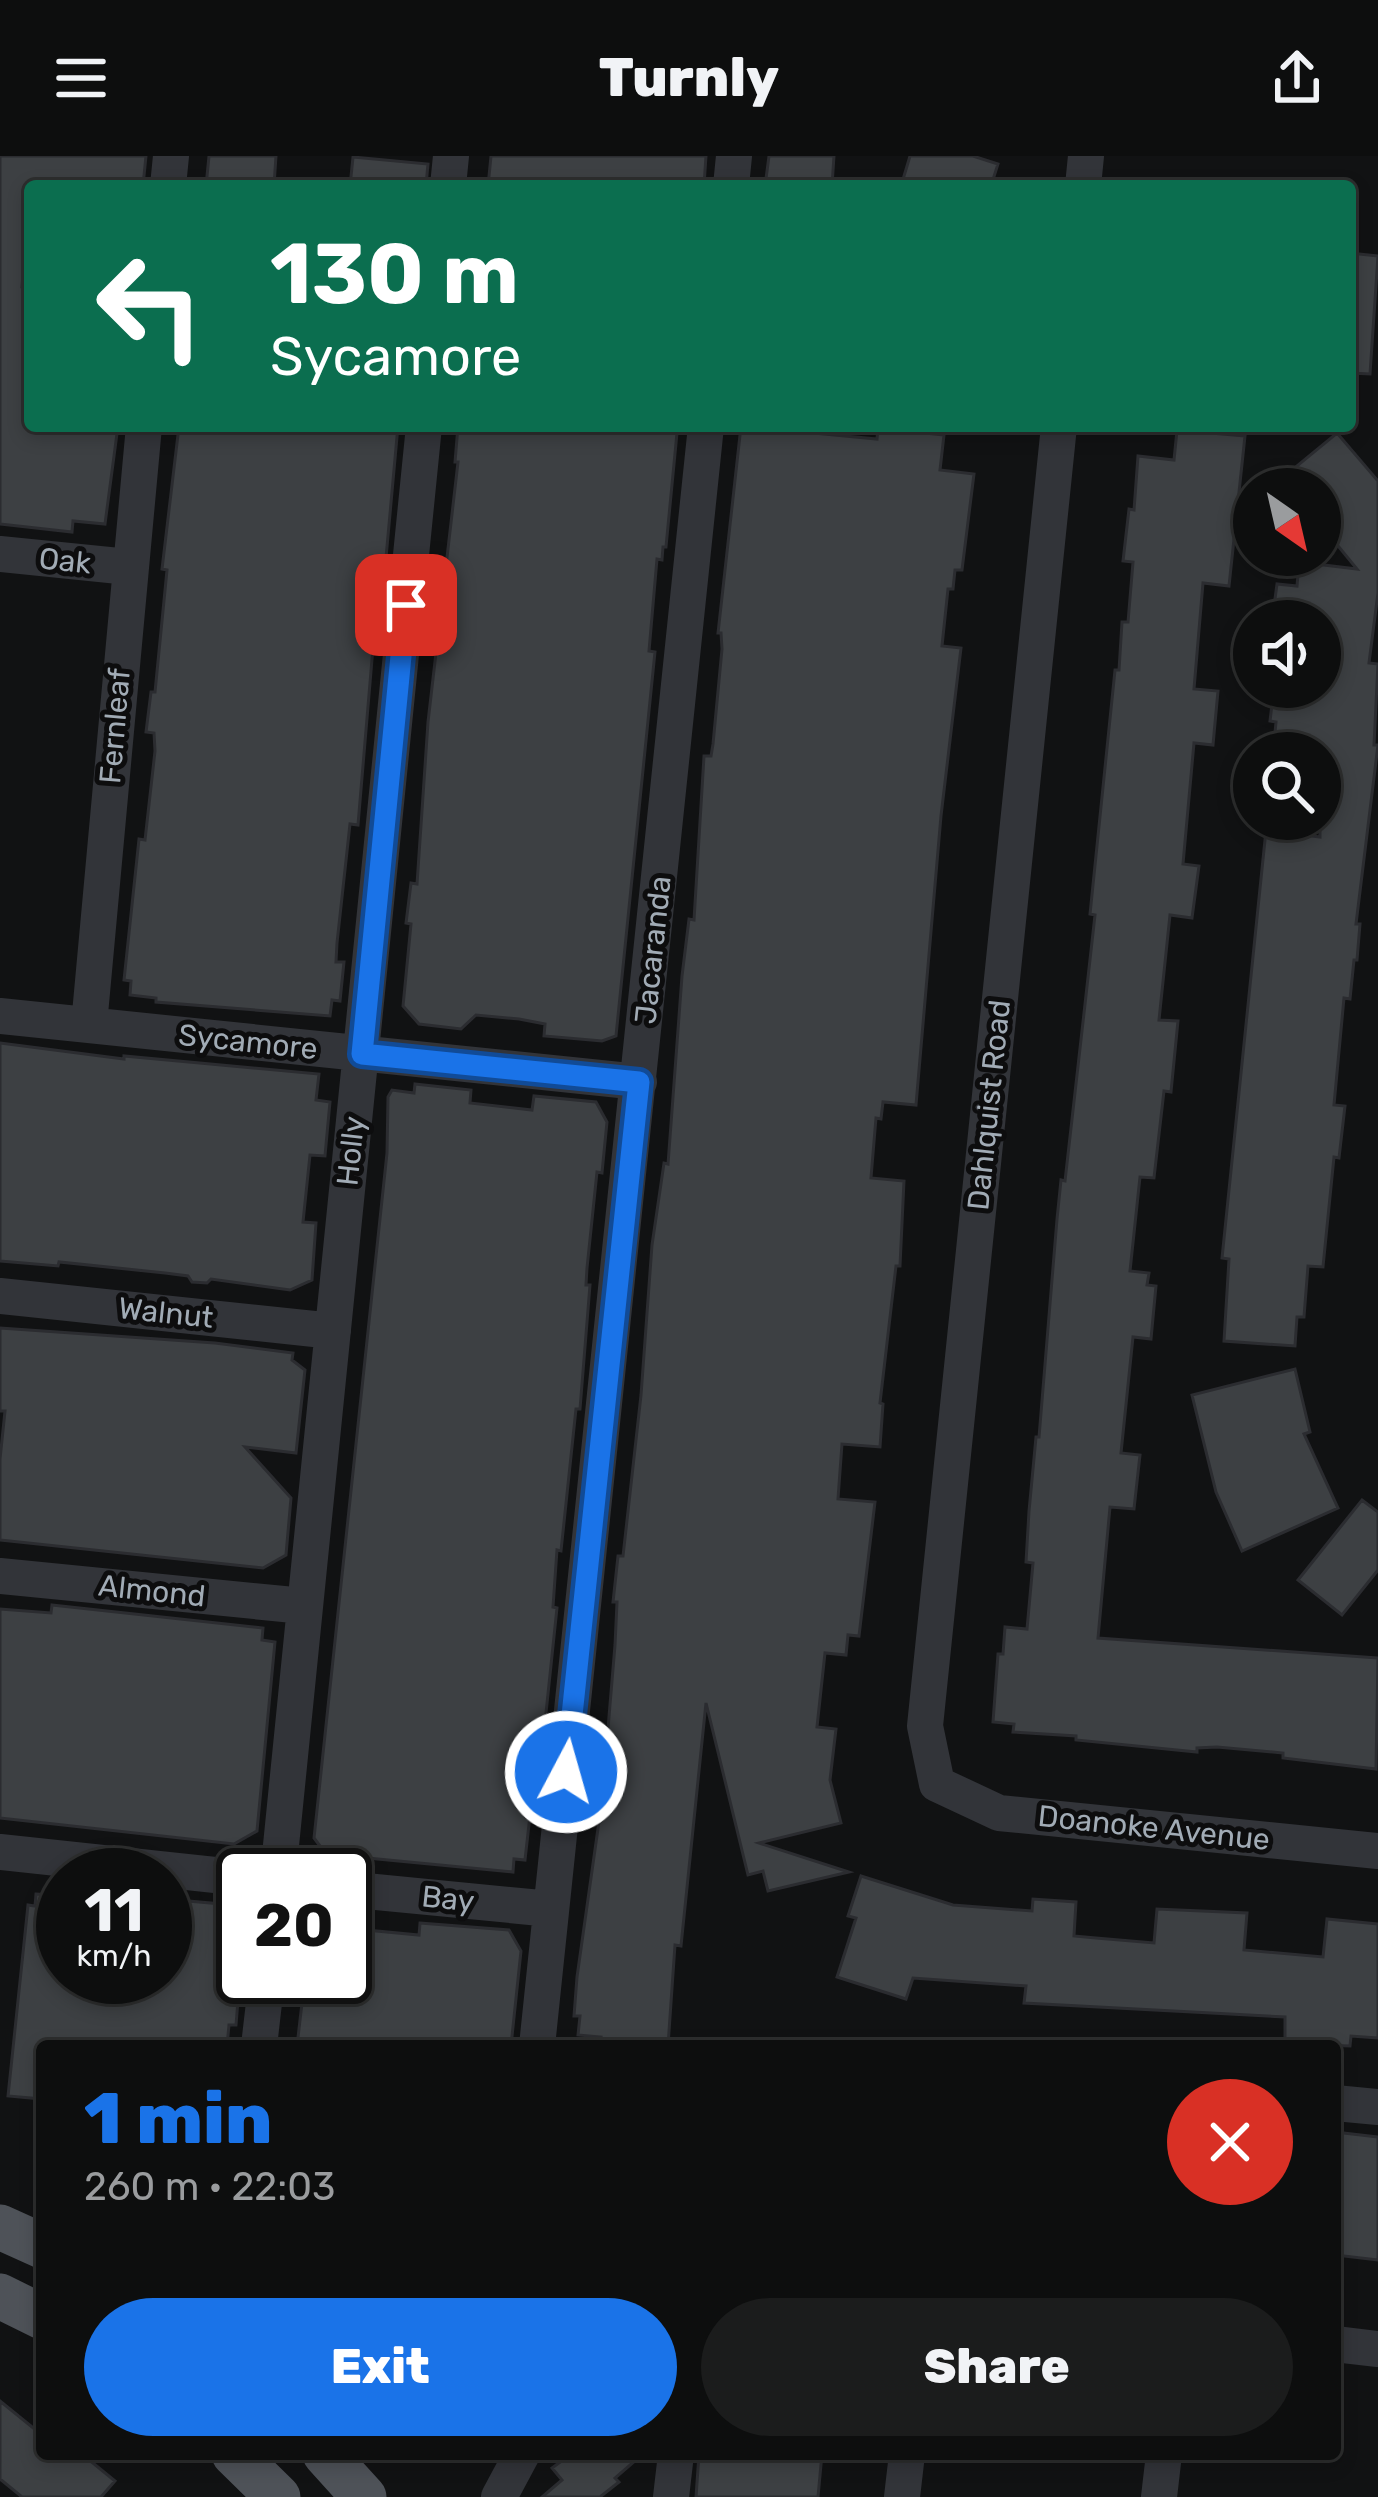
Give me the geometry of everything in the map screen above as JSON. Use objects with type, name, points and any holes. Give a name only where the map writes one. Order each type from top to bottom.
[{"type":"main road","points":[[0,2227],[36,2243]]},
{"type":"main road","points":[[0,2296],[36,2314]]},
{"type":"main road","points":[[240,2460],[278,2497]]},
{"type":"street","name":"Fernleaf","points":[[89,1025],[143,432]]},
{"type":"street","name":"Holly","points":[[281,1848],[423,432]]},
{"type":"street","name":"Jacaranda","points":[[538,2040],[705,432]]},
{"type":"street","name":"Dahlquist Road","points":[[937,1784],[925,1726],[1058,432]]},
{"type":"street","name":"Oak","points":[[0,554],[129,567]]},
{"type":"street","name":"Sycamore","points":[[0,1016],[639,1082]]},
{"type":"street","name":"Walnut","points":[[0,1296],[332,1331]]},
{"type":"street","name":"Almond","points":[[0,1576],[304,1606]]},
{"type":"street","name":"Doanoke Avenue","points":[[937,1784],[999,1813],[1378,1850]]},
{"type":"street","points":[[0,1854],[216,1875]]},
{"type":"street","name":"Bay","points":[[372,1892],[550,1910]]},
{"type":"street","points":[[260,2040],[264,2004]]},
{"type":"street","points":[[1341,2104],[1378,2108]]},
{"type":"street","points":[[1341,2345],[1378,2349]]},
{"type":"street","points":[[499,2497],[520,2460]]},
{"type":"street","points":[[671,2497],[675,2460]]},
{"type":"street","points":[[902,2497],[906,2460]]},
{"type":"street","points":[[1159,2497],[1163,2460]]},
{"type":"building","points":[[0,156],[146,156],[144,180],[24,180],[24,432],[117,432],[105,524],[73,521],[72,532],[0,524]]},
{"type":"building","points":[[209,156],[276,156],[274,180],[207,180]]},
{"type":"building","points":[[491,156],[706,156],[704,180],[489,180]]},
{"type":"building","points":[[769,156],[834,156],[832,180],[766,180]]},
{"type":"building","points":[[910,156],[973,156],[998,164],[993,180],[903,180]]},
{"type":"building","points":[[353,157],[428,164],[427,180],[351,180]]},
{"type":"building","points":[[1356,254],[1378,256],[1370,374],[1356,373]]},
{"type":"building","points":[[178,432],[397,432],[358,825],[350,824],[337,943],[336,962],[344,962],[340,1001],[332,1000],[330,1016],[156,1002],[156,998],[130,995],[131,981],[124,980],[139,839],[145,840],[155,751],[154,733],[146,732],[151,692],[155,692],[167,570],[162,569]]},
{"type":"building","points":[[458,432],[677,433],[666,547],[662,560],[657,559],[649,651],[655,652],[616,1036],[602,1041],[544,1036],[545,1024],[476,1015],[461,1029],[419,1024],[403,1006],[411,924],[406,923],[411,883],[417,884]]},
{"type":"building","points":[[740,432],[877,439],[878,432],[944,435],[940,470],[974,474],[962,570],[955,570],[953,589],[948,589],[942,646],[961,648],[916,1105],[883,1102],[881,1119],[876,1118],[871,1178],[904,1181],[900,1266],[896,1266],[880,1403],[880,1447],[842,1444],[838,1499],[875,1502],[859,1636],[848,1635],[846,1655],[825,1653],[817,1727],[836,1729],[830,1780],[841,1823],[759,1843],[849,1872],[768,1891],[763,1871],[748,1875],[706,1703],[681,1946],[675,1945],[668,2040],[601,2040],[578,2035],[580,2016],[574,2016],[577,1977],[602,1800],[615,1645],[617,1602],[613,1602],[618,1556],[623,1556],[641,1395],[652,1245],[664,1163],[668,1164],[682,976],[689,919],[694,920],[704,756],[711,756],[713,744],[722,649],[718,633]]},
{"type":"building","points":[[1177,432],[1245,436],[1242,468],[1233,468],[1229,586],[1203,583],[1194,689],[1218,691],[1213,745],[1194,743],[1183,864],[1199,866],[1192,918],[1170,915],[1159,1020],[1178,1021],[1171,1092],[1164,1091],[1154,1178],[1140,1177],[1130,1271],[1149,1273],[1147,1285],[1156,1286],[1151,1339],[1133,1337],[1121,1453],[1140,1455],[1134,1509],[1110,1507],[1098,1638],[1378,1658],[1376,1769],[1283,1758],[1283,1753],[1217,1747],[1197,1748],[1197,1752],[1076,1740],[1076,1736],[1013,1732],[1014,1724],[993,1722],[1005,1627],[1027,1629],[1033,1563],[1026,1562],[1036,1437],[1061,1180],[1065,1181],[1095,915],[1090,914],[1115,670],[1119,670],[1122,622],[1128,622],[1133,562],[1123,561],[1129,509],[1134,510],[1138,456],[1174,460]]},
{"type":"building","points":[[1337,433],[1378,481],[1378,593],[1369,663],[1378,664],[1374,745],[1378,745],[1356,924],[1360,924],[1357,960],[1350,999],[1344,998],[1334,1105],[1345,1106],[1339,1158],[1334,1157],[1323,1267],[1308,1266],[1304,1317],[1297,1317],[1295,1346],[1224,1341],[1229,1259],[1222,1258],[1265,840],[1341,840],[1341,732],[1275,732],[1276,722],[1270,721],[1272,708],[1341,708],[1341,600],[1275,600],[1277,584],[1297,586],[1298,576],[1341,576],[1341,567],[1357,569],[1341,550],[1341,468],[1294,468]]},
{"type":"building","points":[[0,1043],[124,1059],[319,1074],[316,1100],[330,1102],[325,1156],[310,1155],[303,1222],[316,1223],[312,1280],[290,1290],[211,1279],[192,1282],[188,1276],[59,1262],[58,1266],[0,1261]]},
{"type":"building","points":[[415,1084],[471,1090],[470,1103],[532,1110],[534,1096],[596,1102],[607,1122],[587,1268],[586,1285],[590,1285],[580,1409],[576,1409],[561,1551],[557,1550],[553,1607],[557,1608],[539,1780],[534,1780],[525,1860],[514,1859],[513,1872],[372,1858],[372,1848],[322,1848],[314,1838],[387,1153],[388,1097],[392,1090],[414,1093]]},
{"type":"building","points":[[0,1328],[293,1353],[292,1360],[305,1370],[296,1453],[245,1447],[291,1498],[286,1555],[263,1568],[0,1540],[5,1411],[0,1411]]},
{"type":"building","points":[[1295,1369],[1310,1432],[1304,1434],[1338,1508],[1242,1551],[1216,1492],[1192,1395]]},
{"type":"building","points":[[1362,1500],[1378,1512],[1378,1570],[1342,1615],[1298,1580]]},
{"type":"building","points":[[52,1605],[263,1628],[262,1640],[275,1642],[257,1831],[234,1844],[0,1818],[0,1609],[51,1613]]},
{"type":"building","points":[[861,1876],[953,1905],[1032,1911],[1033,1899],[1076,1902],[1074,1936],[1154,1943],[1157,1909],[1247,1913],[1244,1950],[1323,1957],[1327,1919],[1378,1924],[1378,2038],[1351,2036],[1350,2046],[1341,2046],[1341,2040],[1285,2040],[1285,2017],[1024,2003],[1026,1986],[913,1978],[906,1999],[837,1977],[856,1918],[848,1916]]},
{"type":"building","points":[[36,1894],[36,2004],[192,2004],[192,1901],[216,1904],[216,2004],[238,2004],[236,2025],[229,2025],[228,2040],[36,2040],[36,2098],[8,2096],[28,1905],[35,1906]]},
{"type":"building","points":[[420,1923],[509,1930],[521,1951],[512,2040],[298,2040],[302,2004],[372,2004],[372,1931],[419,1935]]},
{"type":"building","points":[[1341,2133],[1378,2137],[1378,2260],[1341,2256]]},
{"type":"building","points":[[0,2401],[36,2430],[36,2460],[89,2460],[115,2481],[101,2497],[22,2497],[0,2479]]},
{"type":"building","points":[[563,2460],[636,2460],[600,2497],[542,2497],[562,2480],[552,2468]]},
{"type":"building","points":[[699,2460],[821,2460],[818,2497],[696,2497]]},
{"type":"route","points":[[406,605],[362,1054],[639,1082],[566,1772]]}]
